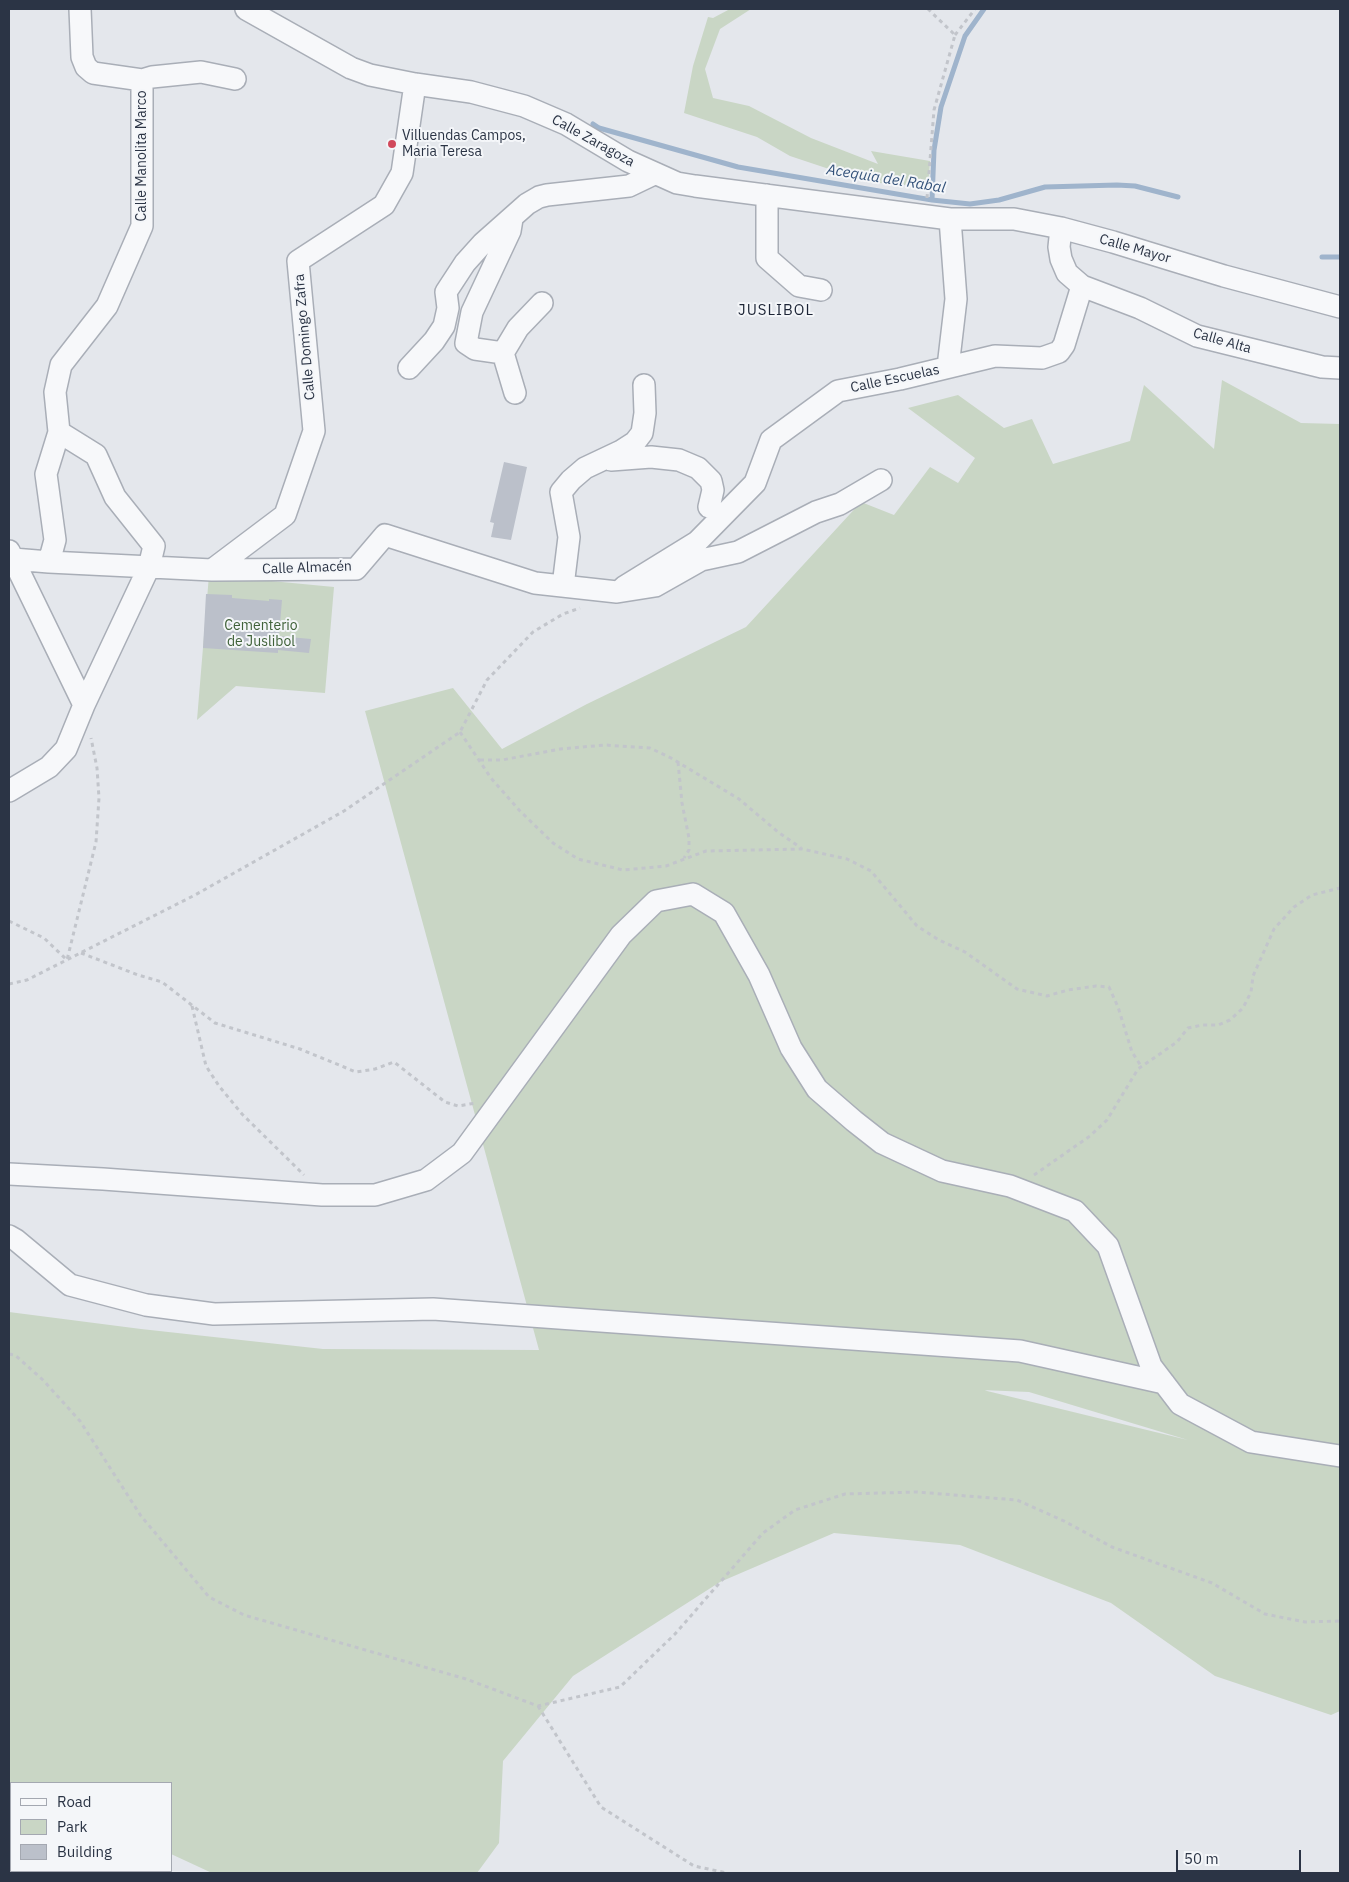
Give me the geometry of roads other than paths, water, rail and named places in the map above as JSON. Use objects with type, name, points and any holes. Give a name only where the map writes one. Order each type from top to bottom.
[{"type":"street","name":"Calle Manolita Marco","points":[[49,562],[55,540],[46,474],[59,432],[55,392],[61,365],[107,306],[142,226],[142,80],[93,73],[86,67],[82,57],[80,9]]},
{"type":"street","name":"Calle Zaragoza","points":[[246,9],[351,68],[370,75],[414,84],[472,92],[524,106],[566,124],[628,161],[677,183],[926,216]]},
{"type":"street","points":[[142,80],[152,77],[201,72],[235,79]]},
{"type":"street","name":"Calle Domingo Zafra","points":[[212,570],[285,515],[314,431],[298,261],[384,204],[402,173],[414,84]]},
{"type":"street","points":[[409,368],[434,341],[444,326],[448,317],[446,292],[465,263],[484,243],[532,200],[539,197],[629,186],[654,174]]},
{"type":"street","points":[[767,195],[767,258],[799,286],[821,290]]},
{"type":"street","points":[[503,353],[475,349],[466,343],[472,312],[510,231],[513,216]]},
{"type":"street","name":"Calle Mayor","points":[[926,216],[950,219],[1014,219],[1061,228],[1224,276],[1340,307]]},
{"type":"street","points":[[948,367],[956,299],[950,219]]},
{"type":"street","points":[[1061,228],[1059,247],[1061,259],[1067,273],[1082,286]]},
{"type":"street","name":"Calle Escuelas","points":[[617,592],[697,542],[755,483],[771,440],[838,391],[995,356],[1042,358],[1059,352],[1064,345],[1082,286]]},
{"type":"street","name":"Calle Alta","points":[[1082,286],[1140,308],[1197,336],[1322,367],[1340,368]]},
{"type":"street","points":[[515,393],[503,353],[518,328],[542,303]]},
{"type":"street","points":[[563,586],[570,537],[561,492],[585,468],[635,442],[642,433],[645,413],[644,385]]},
{"type":"street","points":[[9,791],[49,767],[66,749],[84,705],[149,567],[154,546],[115,497],[96,455],[59,432]]},
{"type":"street","points":[[603,460],[651,457],[679,460],[698,468],[711,481],[714,490],[709,507]]},
{"type":"street","name":"Calle Almacén","points":[[11,555],[49,562],[212,570],[356,569],[385,534],[535,583],[617,592],[655,586],[700,560],[738,552],[816,512],[840,504],[880,480]]},
{"type":"street","points":[[11,555],[84,705]]},
{"type":"street","points":[[9,1174],[322,1195],[376,1195],[426,1180],[462,1153],[621,934],[656,901],[693,894],[724,913],[759,975],[790,1048],[817,1089],[882,1143],[942,1171],[1019,1190],[1074,1211],[1108,1246],[1151,1366],[1180,1404],[1251,1442],[1340,1456]]},
{"type":"street","points":[[9,1236],[70,1285],[156,1306],[214,1314],[433,1309],[1020,1351],[1164,1383]]},
{"type":"waterway","points":[[932,200],[934,150],[941,107],[965,36],[984,9]]},
{"type":"waterway","name":"Acequia del Rabal","points":[[593,124],[599,128],[738,167],[932,200],[970,204],[999,200],[1045,187],[1117,185],[1135,186],[1178,197]]},
{"type":"waterway","points":[[1322,257],[1340,257]]},
{"type":"place","name":"Villuendas Campos, Maria Teresa","points":[[392,144]]},
{"type":"district","name":"JUSLIBOL","points":[[776,311]]},
{"type":"park label","name":"Cementerio de Juslibol","points":[[261,634]]}]
